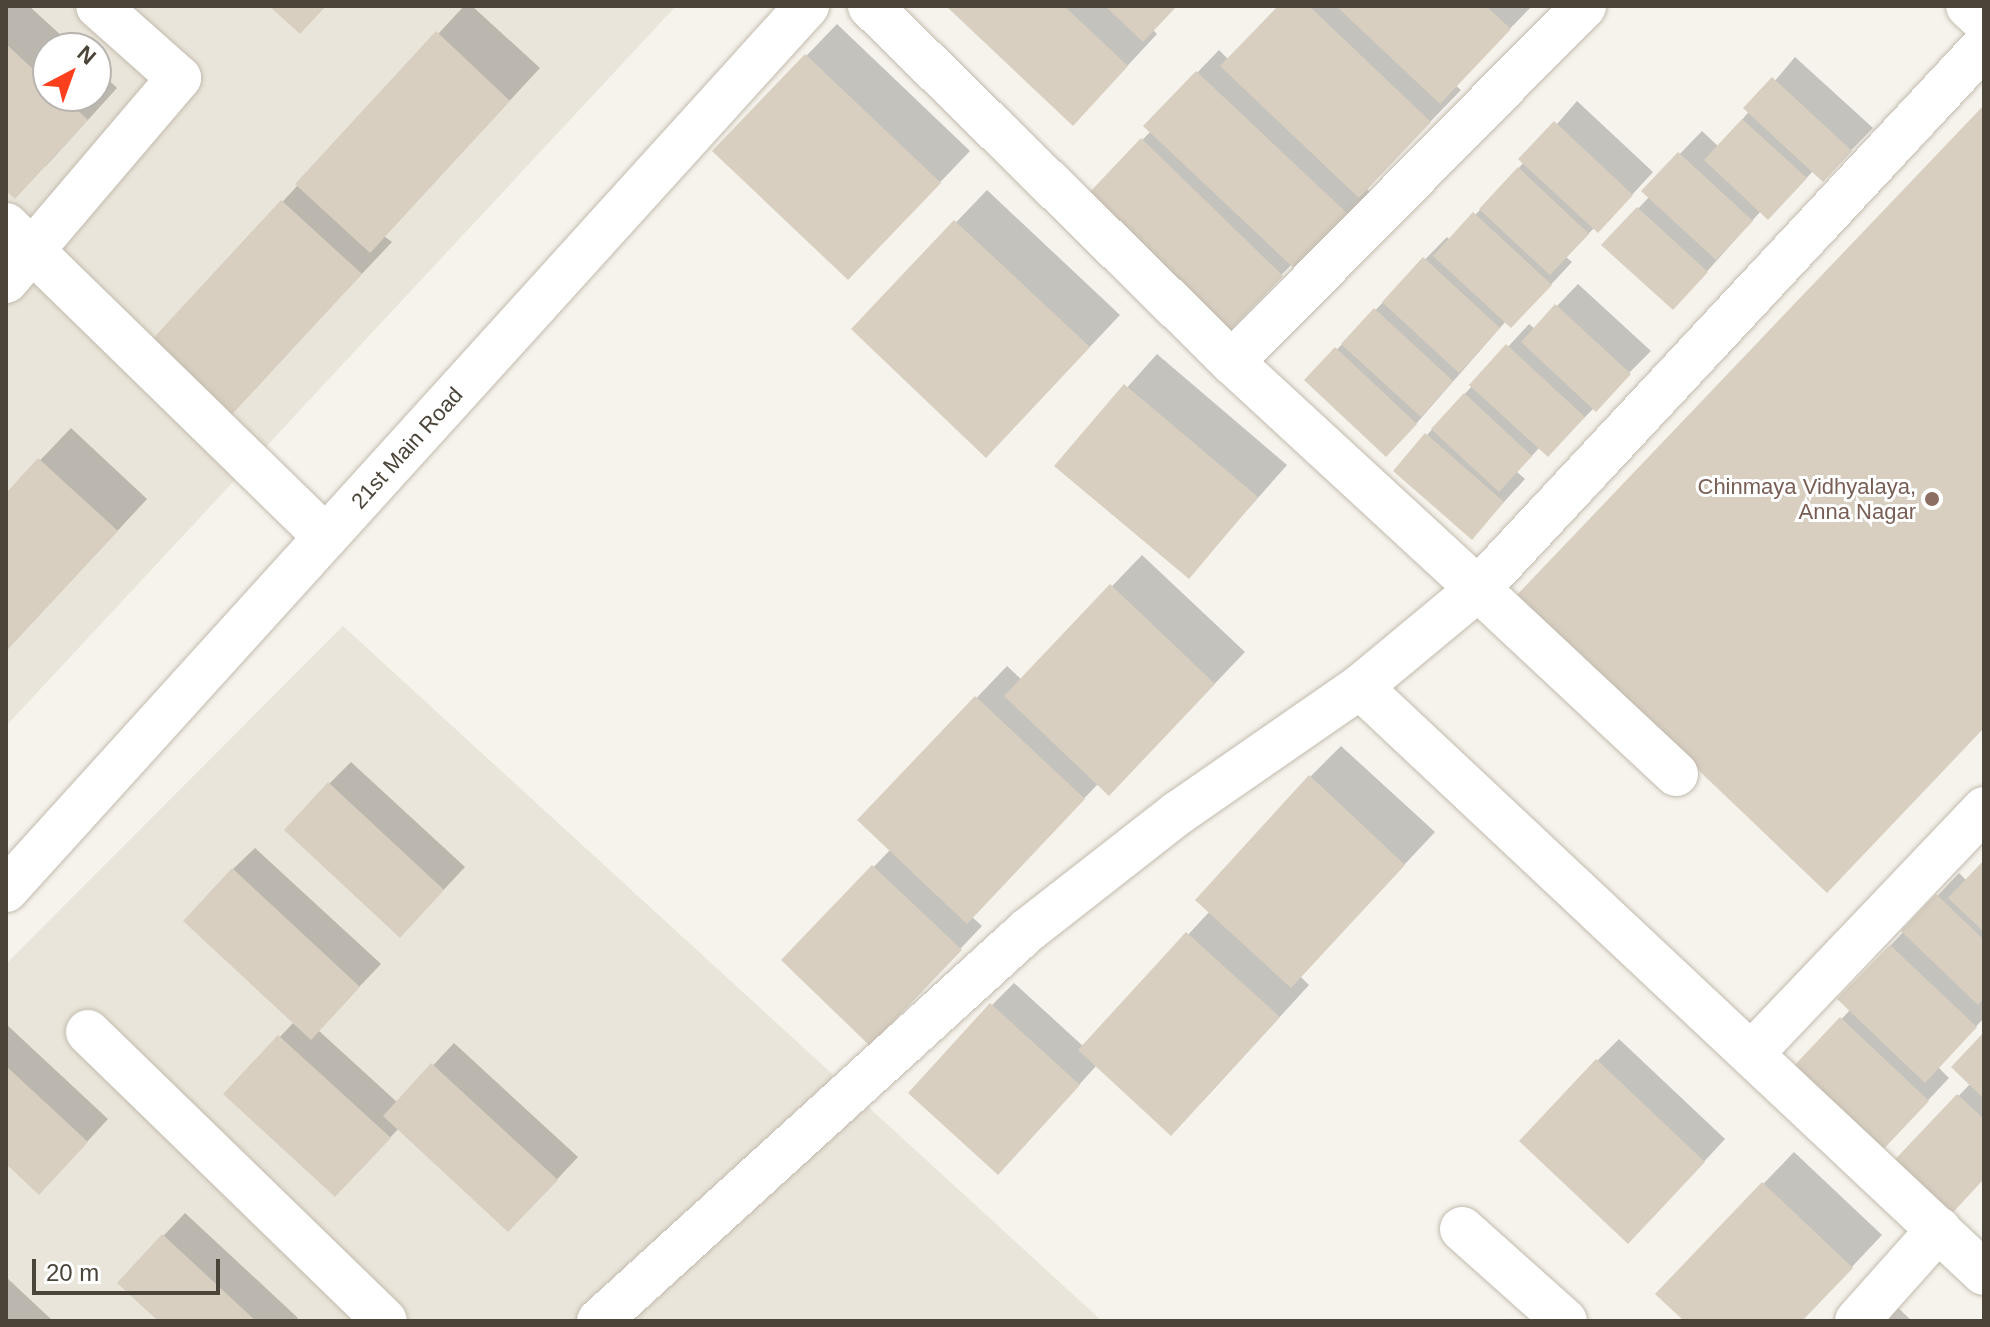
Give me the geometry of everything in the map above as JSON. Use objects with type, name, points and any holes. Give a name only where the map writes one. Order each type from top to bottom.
[{"type":"street","points":[[98,6],[179,78],[15,252],[326,537]]},
{"type":"street","name":"21st Main Road","points":[[6,890],[807,6]]},
{"type":"street","points":[[870,6],[1232,362],[1676,774]]},
{"type":"street","points":[[1232,362],[1584,6]]},
{"type":"street","points":[[1968,6],[1984,21]]},
{"type":"street","points":[[599,1321],[1028,930],[1178,813],[1360,687],[1478,589],[1984,46]]},
{"type":"street","points":[[1360,687],[1984,1273]]},
{"type":"street","points":[[1752,1053],[1984,809]]},
{"type":"street","points":[[88,1032],[385,1321]]},
{"type":"street","points":[[1462,1229],[1565,1321]]},
{"type":"street","points":[[1857,1321],[1939,1229]]},
{"type":"shaded area","points":[[6,6],[676,6],[6,726]]},
{"type":"shaded area","points":[[343,626],[1102,1321],[6,1321],[6,964]]},
{"type":"building","points":[[269,6],[326,6],[300,34]]},
{"type":"building","points":[[946,6],[1064,6],[1128,66],[1073,126]]},
{"type":"building","points":[[1105,6],[1177,6],[1143,42]]},
{"type":"building","points":[[1278,6],[1309,6],[1431,122],[1359,198],[1220,66]]},
{"type":"building","points":[[1336,6],[1486,6],[1511,29],[1440,104]]},
{"type":"building","points":[[436,31],[510,101],[370,253],[295,184]]},
{"type":"building","points":[[6,44],[32,68],[32,112],[79,112],[88,120],[15,199],[6,191]]},
{"type":"building","points":[[805,54],[941,183],[848,280],[712,151]]},
{"type":"building","points":[[1196,71],[1350,216],[1298,272],[1143,126]]},
{"type":"building","points":[[1772,77],[1852,151],[1823,182],[1743,108]]},
{"type":"building","points":[[1984,105],[1984,728],[1827,893],[1516,596]]},
{"type":"building","points":[[1742,119],[1807,178],[1768,220],[1704,160]]},
{"type":"building","points":[[1554,121],[1633,195],[1598,233],[1518,159]]},
{"type":"building","points":[[1141,138],[1283,276],[1230,331],[1088,194]]},
{"type":"building","points":[[1678,152],[1753,221],[1716,260],[1641,191]]},
{"type":"building","points":[[1518,167],[1589,234],[1550,275],[1479,209]]},
{"type":"building","points":[[281,200],[362,274],[225,422],[145,347]]},
{"type":"building","points":[[1637,207],[1708,272],[1673,310],[1601,245]]},
{"type":"building","points":[[1473,212],[1552,285],[1511,328],[1433,256]]},
{"type":"building","points":[[954,220],[1090,347],[986,458],[851,329]]},
{"type":"building","points":[[1423,257],[1500,328],[1459,373],[1382,302]]},
{"type":"building","points":[[1555,304],[1631,374],[1596,412],[1521,342]]},
{"type":"building","points":[[1374,308],[1453,381],[1421,417],[1341,344]]},
{"type":"building","points":[[1506,344],[1585,417],[1548,457],[1469,385]]},
{"type":"building","points":[[1335,347],[1417,424],[1386,457],[1304,380]]},
{"type":"building","points":[[1124,384],[1258,497],[1189,579],[1054,466]]},
{"type":"building","points":[[1464,393],[1532,456],[1499,492],[1431,429]]},
{"type":"building","points":[[1425,433],[1504,502],[1472,540],[1393,471]]},
{"type":"building","points":[[38,458],[118,531],[6,651],[6,493]]},
{"type":"building","points":[[1110,584],[1215,684],[1109,796],[1004,696]]},
{"type":"building","points":[[975,696],[1085,799],[967,924],[857,820]]},
{"type":"building","points":[[1309,775],[1405,865],[1291,988],[1195,900]]},
{"type":"building","points":[[328,782],[444,890],[400,938],[284,830]]},
{"type":"building","points":[[1984,860],[1984,932],[1948,898]]},
{"type":"building","points":[[872,865],[962,950],[870,1046],[781,960]]},
{"type":"building","points":[[232,868],[360,987],[311,1040],[183,921]]},
{"type":"building","points":[[1936,894],[1984,940],[1984,998],[1978,1005],[1901,931]]},
{"type":"building","points":[[1186,932],[1280,1017],[1171,1136],[1078,1050]]},
{"type":"building","points":[[1890,945],[1977,1027],[1925,1083],[1837,999]]},
{"type":"building","points":[[990,1003],[1080,1085],[998,1175],[908,1093]]},
{"type":"building","points":[[1840,1017],[1929,1101],[1879,1154],[1790,1070]]},
{"type":"building","points":[[1984,1032],[1984,1099],[1951,1067]]},
{"type":"building","points":[[278,1035],[391,1138],[335,1197],[223,1094]]},
{"type":"building","points":[[1596,1059],[1705,1162],[1628,1244],[1519,1141]]},
{"type":"building","points":[[431,1063],[558,1180],[508,1232],[383,1116]]},
{"type":"building","points":[[6,1066],[88,1142],[39,1195],[6,1164]]},
{"type":"building","points":[[1957,1094],[1984,1119],[1984,1179],[1944,1222],[1887,1168]]},
{"type":"building","points":[[1762,1182],[1853,1268],[1802,1321],[1684,1321],[1655,1294]]},
{"type":"building","points":[[162,1234],[256,1321],[158,1321],[117,1283]]},
{"type":"place","name":"Chinmaya Vidhyalaya, Anna Nagar","points":[[1932,499]]}]
